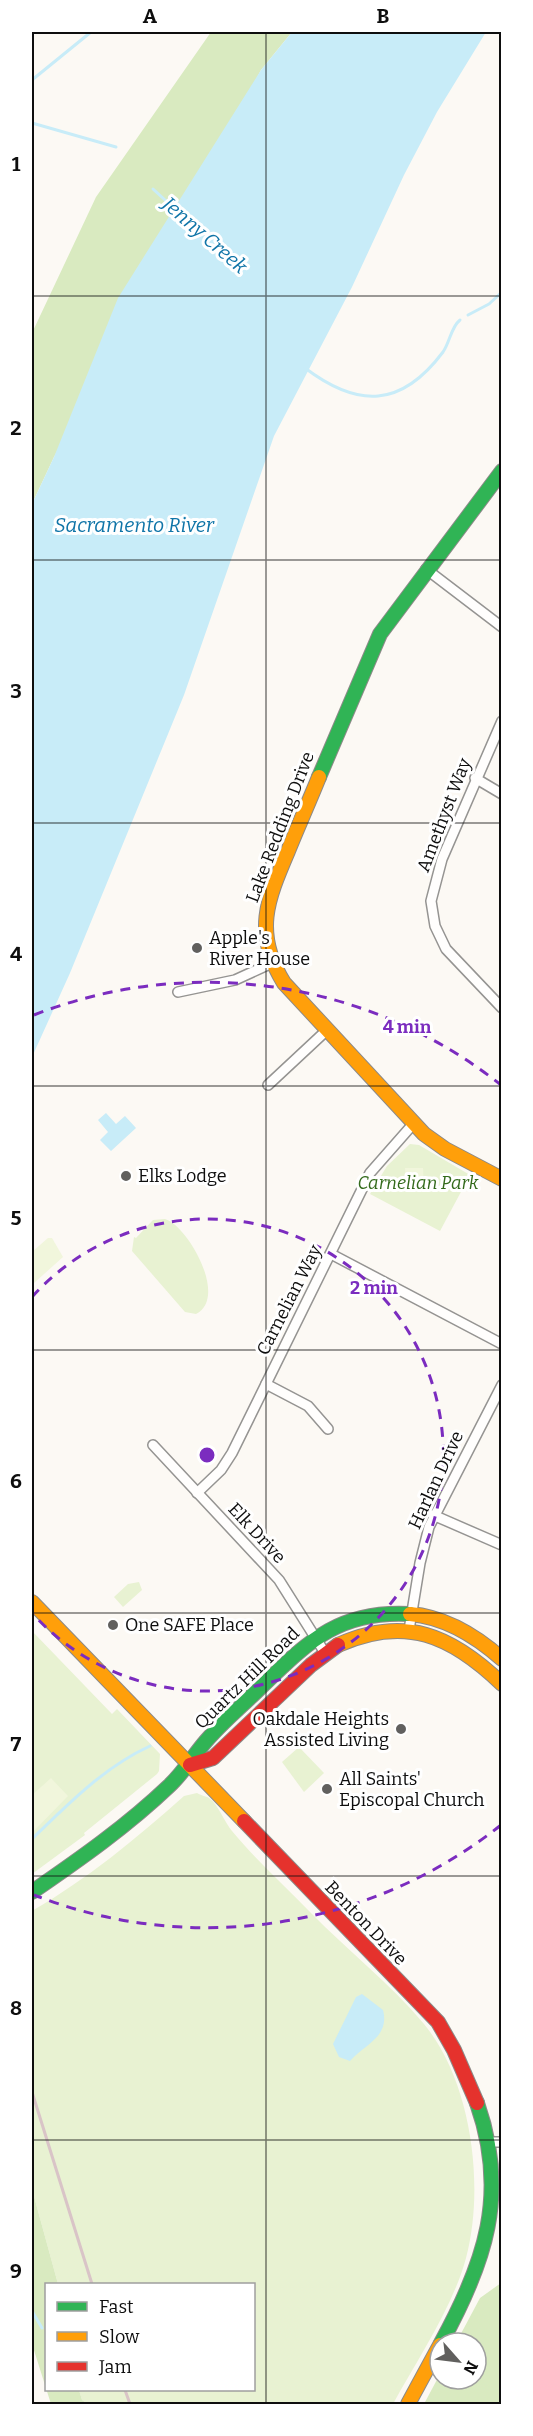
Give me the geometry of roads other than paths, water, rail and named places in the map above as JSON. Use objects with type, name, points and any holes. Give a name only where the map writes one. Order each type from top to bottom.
[{"type":"street","name":"Lake Redding Drive","points":[[501,471],[390,618],[372,650],[269,895],[264,932],[272,963],[284,983],[414,1123],[438,1145],[501,1179]]},
{"type":"street","points":[[426,570],[501,627]]},
{"type":"street","name":"Amethyst Way","points":[[501,721],[475,778],[435,880],[432,912],[438,933],[446,949],[501,1008]]},
{"type":"street","points":[[475,778],[501,794]]},
{"type":"street","points":[[177,992],[219,985],[272,963]]},
{"type":"street","points":[[268,1085],[327,1029]]},
{"type":"street","name":"Carnelian Way","points":[[197,1493],[221,1470],[232,1453],[374,1166],[414,1123]]},
{"type":"street","points":[[331,1254],[501,1344]]},
{"type":"street","points":[[266,1384],[309,1406],[328,1429]]},
{"type":"street","name":"Harlan Drive","points":[[409,1630],[422,1551],[433,1515],[501,1385]]},
{"type":"street","name":"Elk Drive","points":[[153,1445],[267,1566],[316,1636],[325,1653]]},
{"type":"street","points":[[433,1515],[501,1545]]},
{"type":"street","name":"Benton Drive","points":[[32,1602],[438,2022],[450,2041],[474,2090],[494,2142],[482,2255],[470,2288],[447,2331]]},
{"type":"street","name":"Quartz Hill Road","points":[[32,1892],[124,1825],[190,1765],[214,1733],[316,1636],[346,1622],[373,1614],[412,1614],[443,1620],[464,1629],[501,1659]]},
{"type":"street","name":"Quartz Hill Road","points":[[190,1765],[213,1758],[325,1653],[369,1634],[409,1630],[430,1635],[458,1647],[478,1660],[501,1684]]},
{"type":"street","name":"Benton Drive","points":[[408,2404],[428,2366]]},
{"type":"water","name":"Sacramento River","points":[[292,32],[486,32],[437,112],[404,175],[352,287],[274,436],[184,695],[70,973],[32,1057],[32,504],[54,457],[118,298],[261,70]]},
{"type":"water","points":[[106,1113],[116,1124],[125,1116],[136,1128],[111,1151],[100,1140],[108,1132],[98,1120]]},
{"type":"water","points":[[362,1994],[383,2010],[383,2027],[380,2034],[350,2061],[339,2057],[333,2044],[356,1997]]},
{"type":"waterway","name":"Jenny Creek","points":[[32,80],[91,32]]},
{"type":"waterway","name":"Jenny Creek","points":[[32,123],[116,147]]},
{"type":"waterway","name":"Jenny Creek","points":[[153,189],[176,210]]},
{"type":"waterway","points":[[468,315],[489,304],[502,292]]},
{"type":"waterway","points":[[305,368],[324,381],[361,395],[378,396],[395,392],[411,384],[427,370],[443,352],[460,320]]},
{"type":"waterway","points":[[32,1839],[102,1776],[150,1746]]},
{"type":"waterway","points":[[32,2311],[42,2328]]},
{"type":"railway","points":[[32,2092],[92,2283]]},
{"type":"railway","points":[[125,2391],[130,2404]]},
{"type":"place","name":"Apple's River House","points":[[197,948]]},
{"type":"place","name":"Elks Lodge","points":[[126,1176]]},
{"type":"place","name":"One SAFE Place","points":[[113,1625]]},
{"type":"place","name":"Oakdale Heights Assisted Living","points":[[401,1729]]},
{"type":"place","name":"All Saints' Episcopal Church","points":[[327,1789]]},
{"type":"park label","name":"Carnelian Park","points":[[418,1183]]}]
